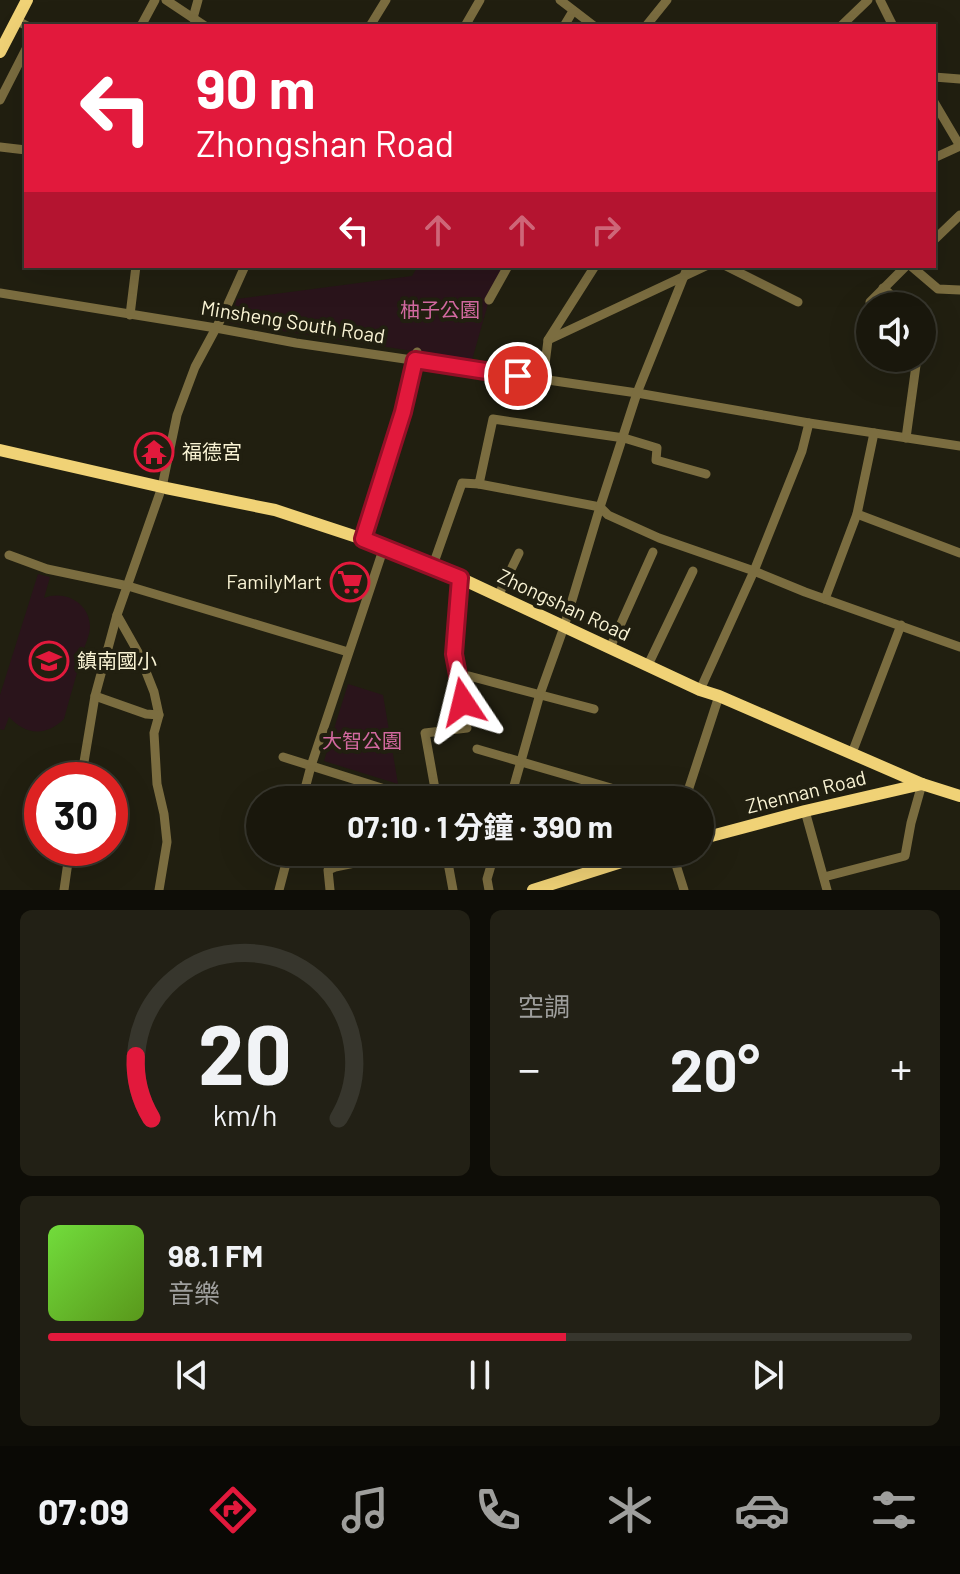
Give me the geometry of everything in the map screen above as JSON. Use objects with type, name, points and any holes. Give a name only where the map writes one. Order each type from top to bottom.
[{"type":"street","points":[[0,52],[22,23],[27,0]]},
{"type":"street","points":[[142,24],[155,0]]},
{"type":"street","points":[[166,0],[202,24]]},
{"type":"street","points":[[193,18],[198,0]]},
{"type":"street","points":[[371,24],[386,0]]},
{"type":"street","points":[[466,24],[480,0]]},
{"type":"street","points":[[560,0],[591,24]]},
{"type":"street","points":[[648,24],[667,0]]},
{"type":"street","points":[[843,24],[868,0]]},
{"type":"street","points":[[880,0],[892,24]]},
{"type":"street","points":[[565,24],[573,11]]},
{"type":"street","points":[[0,100],[24,53]]},
{"type":"street","points":[[936,77],[960,79]]},
{"type":"street","points":[[936,105],[960,146],[936,157]]},
{"type":"street","points":[[0,147],[24,150]]},
{"type":"street","points":[[936,238],[960,215]]},
{"type":"street","points":[[130,315],[136,268]]},
{"type":"street","points":[[84,762],[95,696],[117,615],[162,487],[177,415],[195,367],[244,268]]},
{"type":"street","points":[[489,300],[507,268]]},
{"type":"street","points":[[543,380],[548,340],[594,268]]},
{"type":"street","points":[[514,786],[540,694],[637,393],[687,268]]},
{"type":"street","points":[[548,340],[702,268]]},
{"type":"street","points":[[730,268],[798,302]]},
{"type":"street","points":[[879,292],[906,268]]},
{"type":"street","points":[[911,268],[938,289],[960,290]]},
{"type":"street","points":[[883,288],[888,292]]},
{"type":"street","name":"Minsheng South Road","points":[[0,293],[296,343],[416,356],[543,380],[960,446]]},
{"type":"street","points":[[363,539],[403,412],[416,356]]},
{"type":"street","points":[[906,438],[915,372]]},
{"type":"street","points":[[479,484],[493,419],[624,438],[657,448],[656,460],[706,474]]},
{"type":"street","points":[[700,690],[754,571],[802,451],[809,423]]},
{"type":"street","points":[[825,599],[857,514],[874,433]]},
{"type":"street","name":"Zhongshan Road","points":[[0,450],[275,510],[363,539],[460,578],[700,690],[922,784],[960,796]]},
{"type":"street","points":[[432,568],[462,483],[479,484],[600,507],[608,515],[659,538],[958,646],[960,634]]},
{"type":"street","points":[[857,514],[960,553]]},
{"type":"street","points":[[306,786],[384,547]]},
{"type":"street","points":[[610,648],[653,552]]},
{"type":"street","points":[[498,596],[519,553]]},
{"type":"street","points":[[9,555],[47,569],[128,586],[348,652]]},
{"type":"street","points":[[648,665],[693,571]]},
{"type":"street","points":[[434,786],[425,733],[467,728],[454,654],[460,578]]},
{"type":"street","points":[[117,615],[139,654],[154,692],[159,715],[154,733],[167,842],[159,890]]},
{"type":"street","points":[[852,753],[901,625]]},
{"type":"street","points":[[459,676],[594,709]]},
{"type":"street","points":[[95,696],[146,714],[159,715]]},
{"type":"street","points":[[690,786],[719,696]]},
{"type":"street","points":[[477,749],[604,786]]},
{"type":"street","points":[[283,757],[375,786]]},
{"type":"street","points":[[824,877],[905,856],[922,784]]},
{"type":"street","name":"Zhennan Road","points":[[714,835],[922,784]]},
{"type":"street","points":[[805,811],[827,890]]},
{"type":"street","points":[[64,890],[67,866]]},
{"type":"street","points":[[279,890],[285,866]]},
{"type":"street","points":[[330,890],[328,870],[340,866]]},
{"type":"street","points":[[449,866],[453,890]]},
{"type":"street","points":[[489,890],[487,879],[491,866]]},
{"type":"street","points":[[533,890],[609,866]]},
{"type":"street","points":[[676,866],[684,890]]},
{"type":"green space","name":"柚子公園","points":[[417,268],[505,268],[489,300],[472,360],[229,323],[237,299],[412,276]]},
{"type":"green space","points":[[38,574],[50,577],[44,598],[67,597],[80,604],[89,618],[89,632],[64,719],[50,729],[36,732],[22,727],[9,717],[4,730],[0,729],[0,695]]},
{"type":"green space","name":"大智公園","points":[[348,684],[383,695],[398,784],[324,761]]},
{"type":"place","name":"福德宮","points":[[154,452]]},
{"type":"place","name":"FamilyMart","points":[[350,582]]},
{"type":"place","name":"鎮南國小","points":[[49,661]]},
{"type":"route","points":[[463,702],[454,654],[460,578],[363,539],[403,412],[415,360],[518,376]]}]
